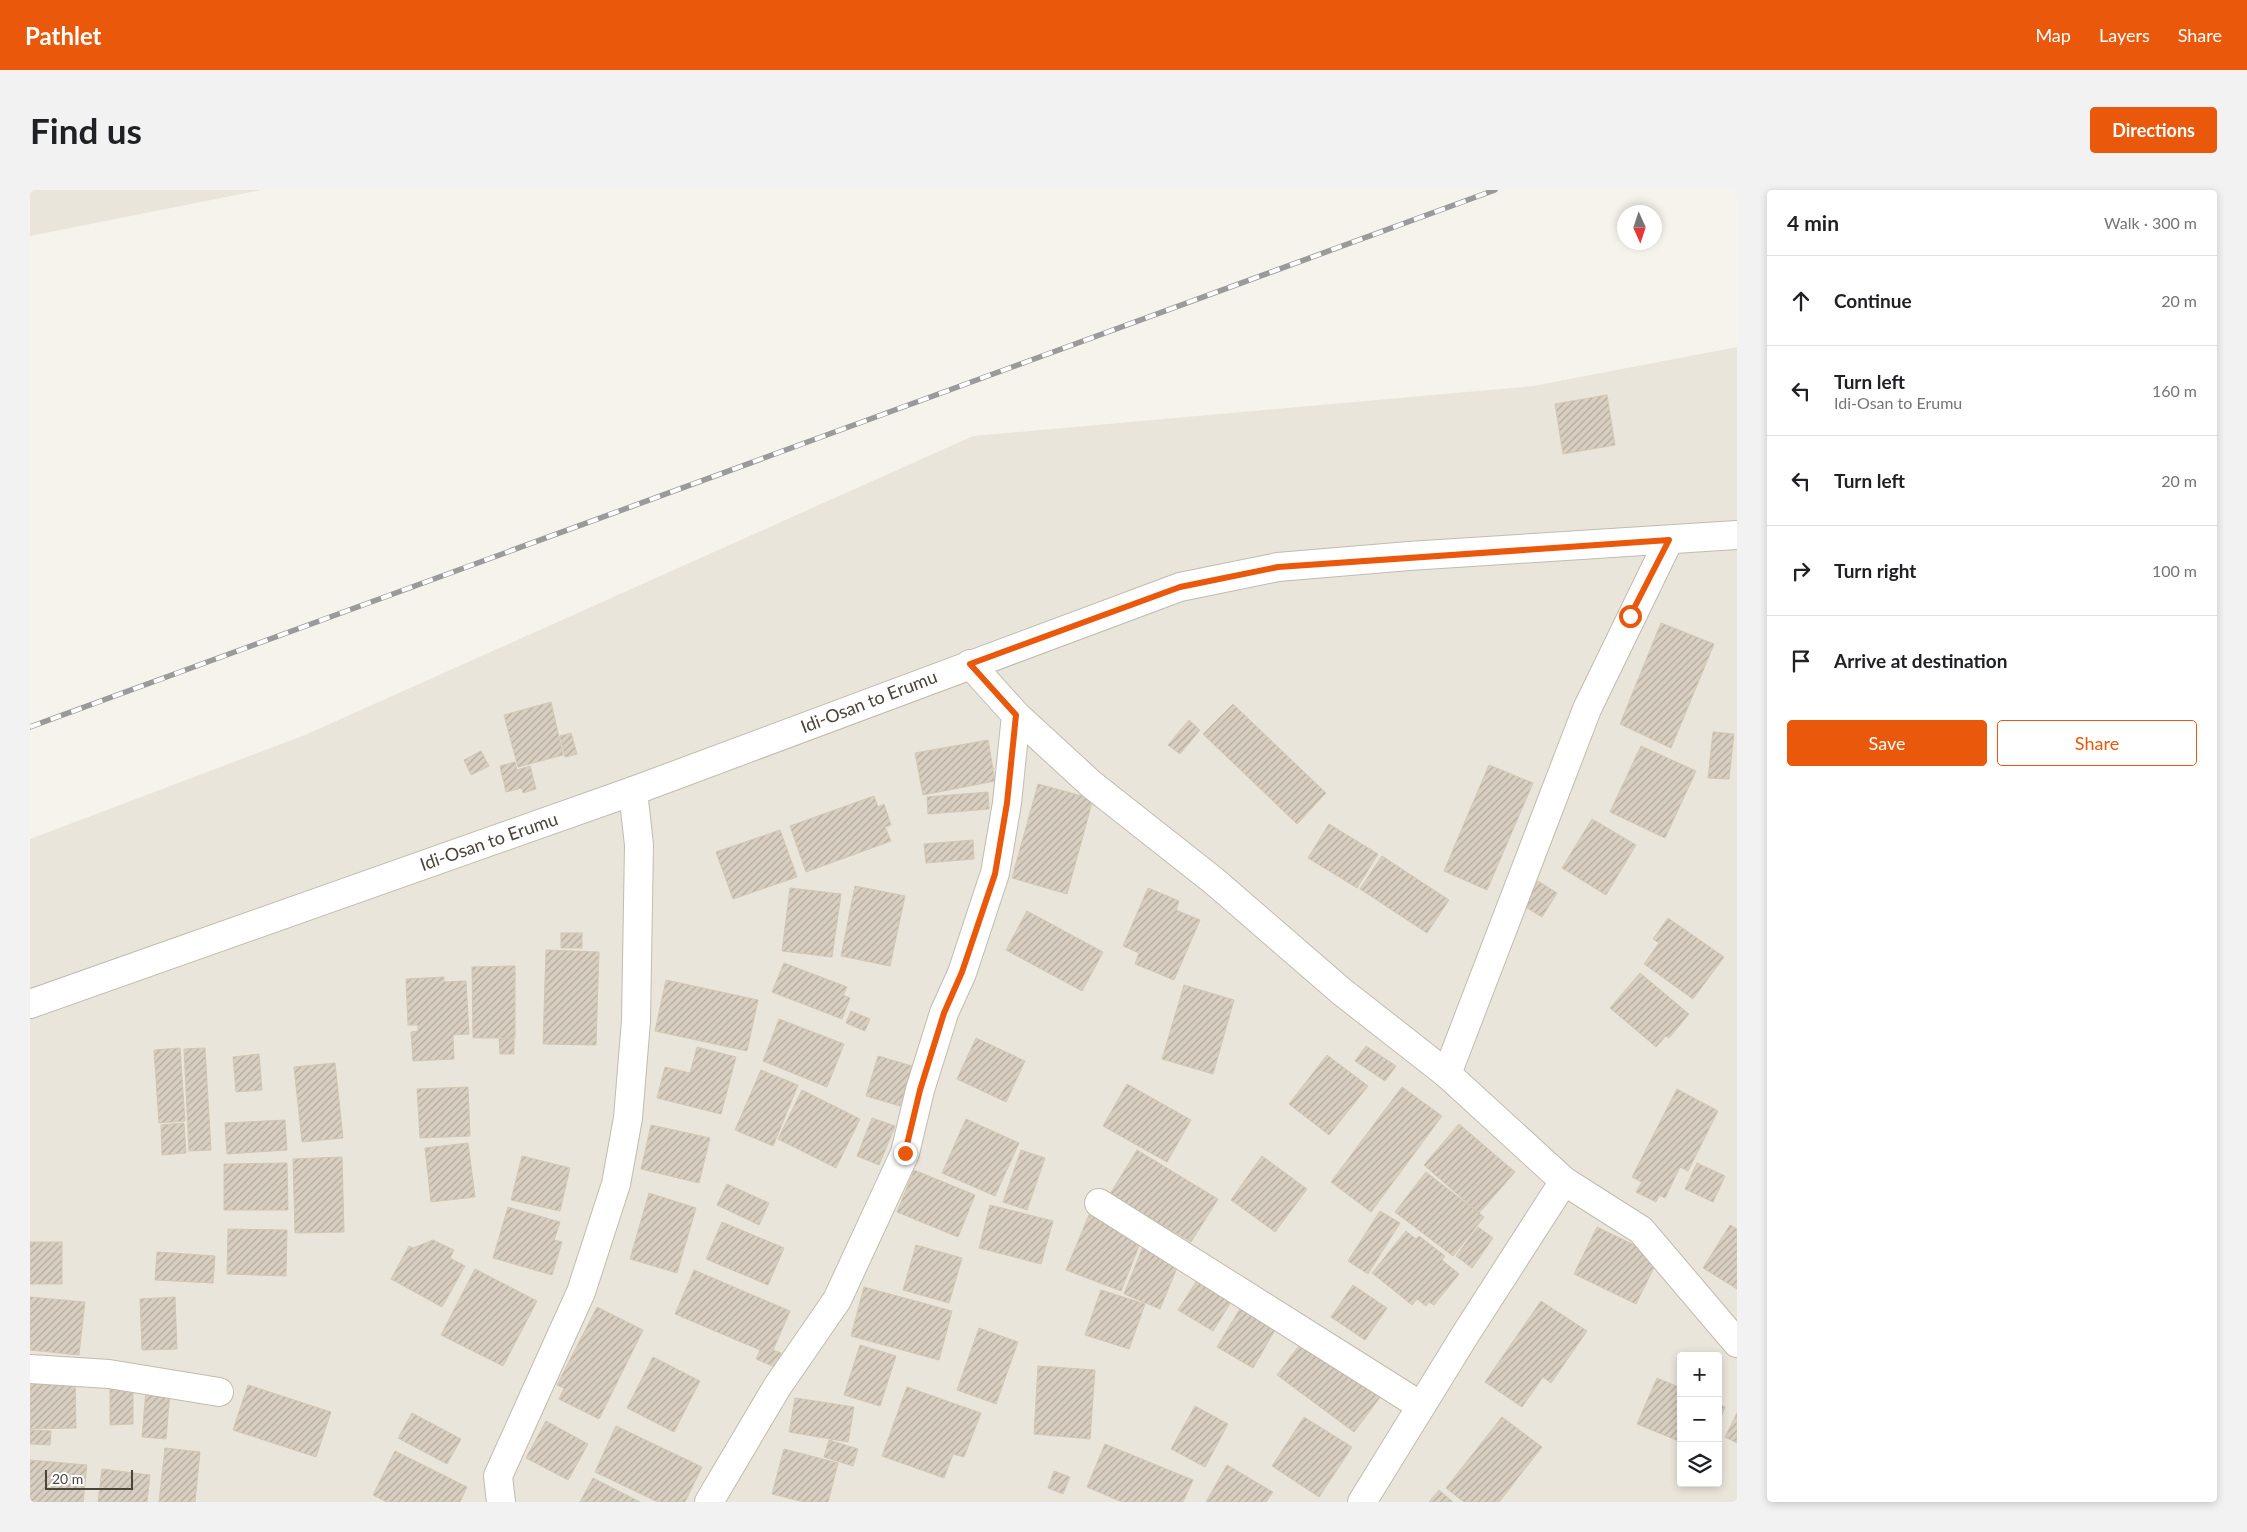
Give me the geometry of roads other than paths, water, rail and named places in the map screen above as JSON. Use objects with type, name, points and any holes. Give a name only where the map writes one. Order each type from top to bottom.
[{"type":"street","name":"Idi-Osan to Erumu","points":[[30,1004],[633,791],[1180,587],[1278,567],[1737,536]]},
{"type":"street","points":[[1447,1074],[1587,709],[1669,540]]},
{"type":"street","points":[[970,664],[1016,715],[1091,784],[1214,881],[1341,991],[1447,1074],[1564,1181],[1641,1230],[1737,1343]]},
{"type":"street","points":[[709,1502],[777,1387],[837,1300],[905,1153],[920,1090],[944,1013],[962,972],[995,874],[1007,803],[1016,715]]},
{"type":"street","points":[[497,1500],[498,1476],[581,1292],[616,1184],[628,1118],[636,1021],[639,845],[633,791]]},
{"type":"street","points":[[1362,1502],[1564,1181]]},
{"type":"street","points":[[1100,1203],[1421,1406]]},
{"type":"street","points":[[30,1369],[109,1374],[219,1392]]},
{"type":"railway","points":[[30,727],[1495,190]]}]
